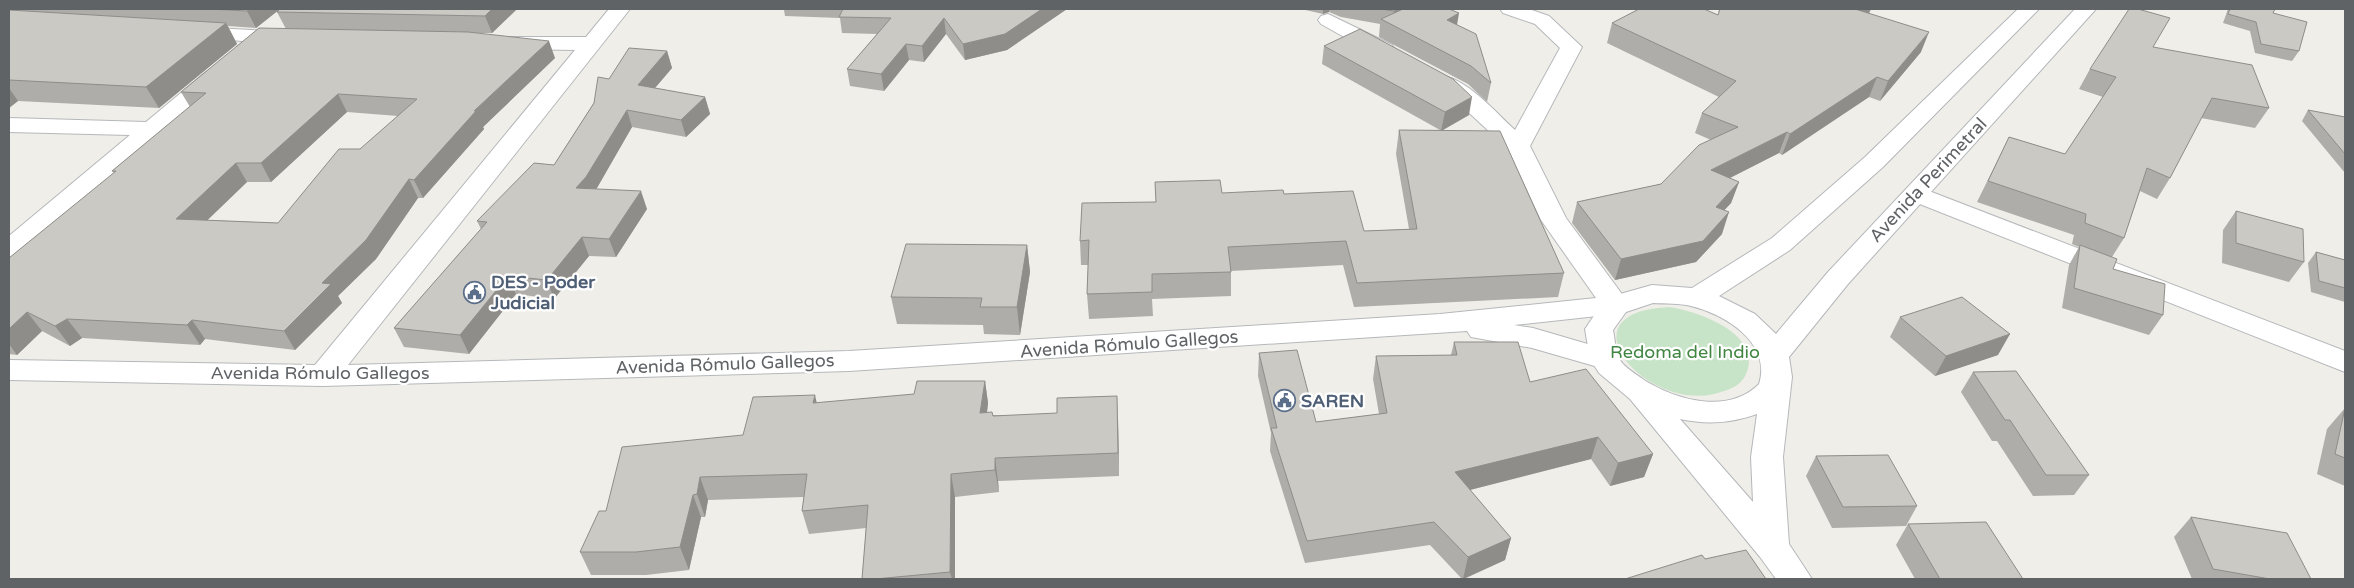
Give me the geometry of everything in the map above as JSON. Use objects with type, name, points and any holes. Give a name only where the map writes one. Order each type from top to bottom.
[{"type":"street","points":[[323,376],[620,9]]},
{"type":"street","points":[[1510,9],[1542,20],[1571,47],[1518,146]]},
{"type":"street","points":[[1696,298],[1781,244],[1874,162],[2029,9]]},
{"type":"street","name":"Avenida Perimetral","points":[[1776,366],[1838,278],[2086,9]]},
{"type":"street","points":[[9,250],[288,14]]},
{"type":"street","points":[[1328,20],[1398,58]]},
{"type":"street","points":[[173,32],[260,38],[309,38]]},
{"type":"street","points":[[494,42],[592,44]]},
{"type":"street","points":[[1424,72],[1459,91],[1518,146],[1554,220],[1616,305]]},
{"type":"street","points":[[9,125],[153,129]]},
{"type":"street","points":[[1916,194],[2345,362]]},
{"type":"street","points":[[1772,547],[1767,457],[1776,366],[1758,331],[1731,311],[1696,298],[1652,294],[1616,305],[1599,329],[1605,359],[1619,376],[1639,391],[1772,547],[1795,579]]},
{"type":"street","name":"Avenida Rómulo Gallegos","points":[[9,370],[323,376],[849,361],[1440,324],[1616,305]]},
{"type":"street","name":"Avenida Rómulo Gallegos","points":[[1440,324],[1533,338],[1605,359]]},
{"type":"street","points":[[1639,391],[1674,406],[1697,411],[1726,412],[1750,405],[1768,393],[1776,366]]},
{"type":"green space","name":"Redoma del Indio","points":[[1669,307],[1682,309],[1712,320],[1727,328],[1739,338],[1747,350],[1749,363],[1744,378],[1739,384],[1718,393],[1691,396],[1665,389],[1642,376],[1625,360],[1617,342],[1620,326],[1636,313]]},
{"type":"building","points":[[210,9],[250,9],[247,11]]},
{"type":"building","points":[[280,9],[492,9],[485,16],[277,12]]},
{"type":"building","points":[[843,9],[1042,9],[1005,34],[963,44],[944,18],[922,46],[906,44],[881,74],[847,69],[891,18],[839,17]]},
{"type":"building","points":[[1381,9],[1400,9],[1394,11]]},
{"type":"building","points":[[1403,9],[1449,9],[1459,13],[1447,20],[1476,34],[1491,83],[1471,66],[1381,19]]},
{"type":"building","points":[[1639,9],[1704,9],[1718,15],[1720,9],[1855,9],[1929,32],[1888,81],[1877,77],[1790,134],[1787,132],[1711,170],[1739,182],[1716,207],[1729,212],[1703,241],[1621,259],[1577,202],[1661,184],[1699,145],[1738,127],[1702,113],[1736,81],[1612,23]]},
{"type":"building","points":[[2129,9],[2138,9],[2170,18],[2153,47],[2252,65],[2269,108],[2212,98],[2170,178],[2147,168],[2124,238],[2085,223],[2086,214],[1988,181],[2009,137],[2065,154],[2116,77],[2090,69]]},
{"type":"building","points":[[2230,9],[2275,9],[2273,13],[2307,22],[2299,51],[2261,44],[2256,22],[2228,14]]},
{"type":"building","points":[[9,10],[226,23],[146,87],[9,80]]},
{"type":"building","points":[[259,28],[468,32],[549,41],[474,111],[476,111],[414,180],[409,179],[366,240],[322,283],[331,284],[284,331],[192,320],[187,325],[67,319],[55,326],[27,312],[9,329],[9,258],[116,171],[112,171],[206,93],[181,92]],"holes":[[[338,94],[417,99],[360,149],[339,149],[278,223],[176,219],[236,163],[261,163]]]},
{"type":"building","points":[[1360,29],[1453,79],[1472,97],[1445,112],[1324,46]]},
{"type":"building","points":[[629,48],[667,51],[638,85],[705,97],[681,120],[627,110],[586,177],[576,188],[641,191],[609,239],[582,237],[547,280],[508,276],[460,335],[394,328],[487,222],[477,221],[534,163],[554,165],[594,103],[598,77],[609,79]]},
{"type":"building","points":[[2308,110],[2345,117],[2345,154]]},
{"type":"building","points":[[1399,130],[1500,131],[1564,273],[1357,283],[1346,241],[1228,247],[1231,272],[1152,274],[1152,292],[1087,294],[1089,240],[1080,241],[1082,203],[1156,202],[1155,182],[1220,180],[1222,193],[1283,190],[1284,194],[1353,191],[1364,231],[1417,229]]},
{"type":"building","points":[[2236,211],[2303,229],[2304,262],[2236,243]]},
{"type":"building","points":[[906,244],[1027,245],[1017,307],[980,307],[982,298],[891,297]]},
{"type":"building","points":[[2080,245],[2117,259],[2113,269],[2165,284],[2163,315],[2074,288]]},
{"type":"building","points":[[2316,252],[2345,260],[2345,288],[2319,281]]},
{"type":"building","points":[[1962,297],[2010,334],[1946,356],[1900,317]]},
{"type":"building","points":[[1454,342],[1518,342],[1530,382],[1586,369],[1653,454],[1618,463],[1598,437],[1455,472],[1511,538],[1468,557],[1434,522],[1307,541],[1271,428],[1277,428],[1259,353],[1297,350],[1316,422],[1387,413],[1376,356],[1457,355]]},
{"type":"building","points":[[2016,371],[2089,475],[2046,475],[2010,420],[2005,420],[1973,372]]},
{"type":"building","points":[[917,381],[985,381],[980,413],[992,412],[993,416],[1057,413],[1057,398],[1117,396],[1118,453],[995,458],[995,470],[951,474],[950,572],[862,579],[868,505],[802,511],[807,474],[700,477],[697,494],[693,495],[680,547],[636,552],[580,552],[599,511],[606,511],[622,447],[743,435],[753,397],[815,395],[813,403],[914,394]]},
{"type":"building","points":[[2345,408],[2345,458],[2335,454]]},
{"type":"building","points":[[1888,455],[1917,506],[1843,507],[1816,456]]},
{"type":"building","points":[[2191,517],[2287,533],[2311,579],[2270,579],[2213,569]]},
{"type":"building","points":[[1986,522],[2023,579],[1940,579],[1908,524]]},
{"type":"building","points":[[1746,550],[1766,579],[1625,579],[1702,555],[1705,559]]},
{"type":"place","name":"DES - Poder Judicial","points":[[475,292]]},
{"type":"place","name":"SAREN","points":[[1285,401]]}]
